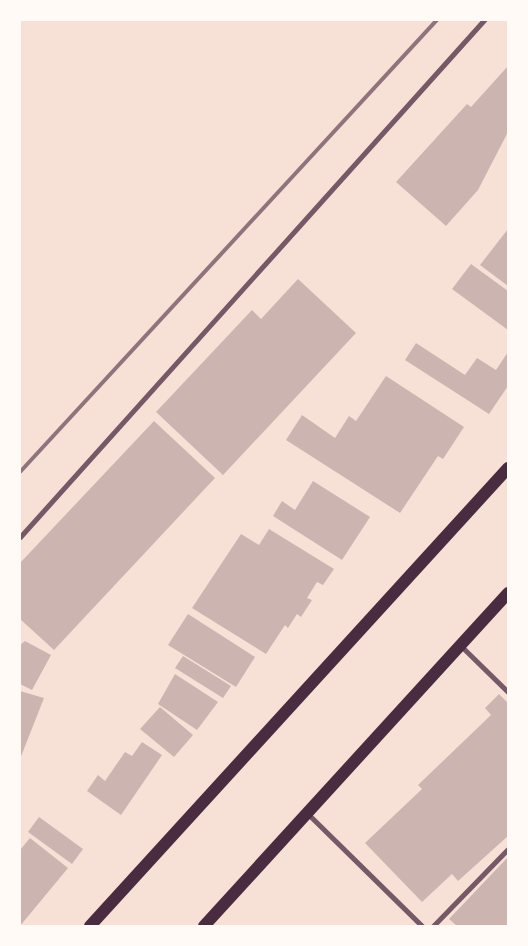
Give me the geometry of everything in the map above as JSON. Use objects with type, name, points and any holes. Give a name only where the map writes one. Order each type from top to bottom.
[{"type":"main road","points":[[90,926],[508,468]]},
{"type":"main road","points":[[204,926],[508,593]]},
{"type":"street","points":[[20,537],[484,20]]},
{"type":"street","points":[[460,646],[508,692]]},
{"type":"street","points":[[307,813],[422,926]]},
{"type":"street","points":[[433,926],[508,849]]},
{"type":"building","points":[[508,66],[508,132],[478,190],[446,226],[396,182],[467,104],[471,107]]},
{"type":"building","points":[[508,229],[508,286],[480,265]]},
{"type":"building","points":[[471,264],[508,291],[508,330],[452,289]]},
{"type":"building","points":[[298,279],[356,333],[223,475],[156,412],[252,310],[261,319]]},
{"type":"building","points":[[416,343],[465,375],[477,358],[496,370],[508,352],[508,386],[489,414],[405,360]]},
{"type":"building","points":[[386,376],[464,427],[443,459],[438,456],[400,513],[286,440],[302,415],[335,438],[349,416],[356,421]]},
{"type":"building","points":[[154,421],[215,478],[54,650],[20,619],[20,563]]},
{"type":"building","points":[[313,481],[370,517],[342,560],[273,516],[282,501],[295,510]]},
{"type":"building","points":[[269,529],[334,569],[323,585],[317,582],[307,598],[312,600],[301,617],[297,614],[288,628],[285,625],[266,654],[192,608],[241,534],[259,545]]},
{"type":"building","points":[[188,614],[255,657],[236,687],[168,645]]},
{"type":"building","points":[[25,641],[51,655],[32,690],[20,684],[20,645]]},
{"type":"building","points":[[183,656],[231,686],[223,698],[175,668]]},
{"type":"building","points":[[175,674],[218,702],[197,730],[158,704]]},
{"type":"building","points":[[20,691],[44,698],[20,759]]},
{"type":"building","points":[[499,694],[508,703],[508,836],[458,881],[452,874],[422,902],[365,843],[422,789],[418,785],[491,715],[485,708]]},
{"type":"building","points":[[160,707],[193,735],[174,757],[140,729]]},
{"type":"building","points":[[142,742],[162,755],[121,815],[87,791],[98,775],[105,781],[125,752],[132,756]]},
{"type":"building","points":[[39,817],[83,849],[72,864],[28,832]]},
{"type":"building","points":[[30,838],[68,868],[20,926],[20,850]]},
{"type":"building","points":[[508,857],[508,926],[457,926],[449,919]]},
{"type":"railway","points":[[20,472],[437,20]]}]
